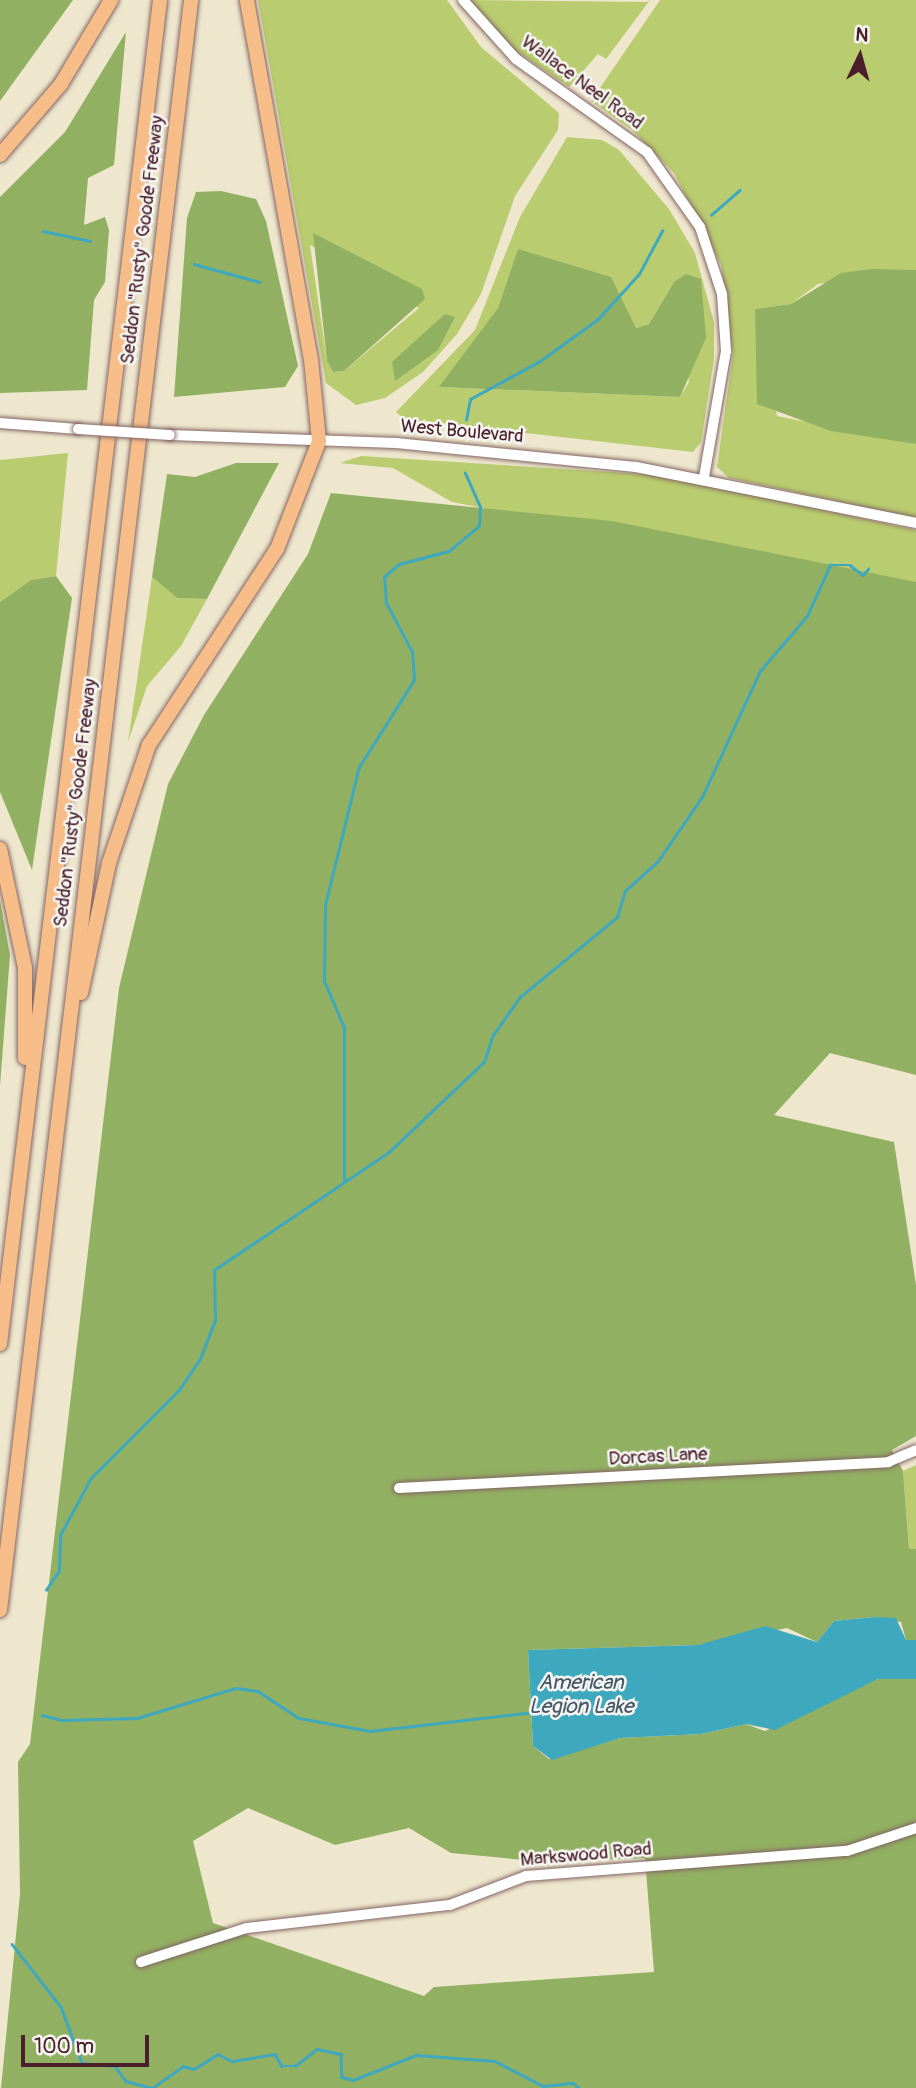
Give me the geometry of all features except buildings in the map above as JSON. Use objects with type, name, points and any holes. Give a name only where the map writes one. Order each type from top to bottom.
[{"type":"highway","points":[[0,155],[61,84],[111,0]]},
{"type":"highway","name":"Seddon \"Rusty\" Goode Freeway","points":[[0,1344],[160,0]]},
{"type":"highway","name":"Seddon \"Rusty\" Goode Freeway","points":[[0,1611],[191,0]]},
{"type":"highway","points":[[66,1056],[109,863],[149,746],[277,550],[318,441],[313,373],[247,0]]},
{"type":"highway","points":[[0,849],[18,920],[28,1009],[20,1174]]},
{"type":"street","name":"Wallace Neel Road","points":[[463,0],[516,58],[647,152],[700,227],[722,294],[726,351],[705,477]]},
{"type":"street","name":"West Boulevard","points":[[0,423],[170,435],[409,444],[705,477],[916,523]]},
{"type":"street","name":"Dorcas Lane","points":[[399,1488],[888,1462],[916,1450]]},
{"type":"street","name":"Markswood Road","points":[[141,1962],[247,1928],[450,1905],[526,1876],[847,1851],[916,1828]]},
{"type":"green space","points":[[0,0],[73,0],[0,101]]},
{"type":"green space","points":[[258,0],[447,0],[481,47],[559,113],[558,130],[515,196],[481,294],[457,334],[423,372],[385,398],[356,405],[326,383]],"holes":[[[310,245],[419,308],[344,371],[333,372],[327,361]]]},
{"type":"green space","points":[[470,0],[650,0],[606,59],[598,54],[569,87],[512,48]]},
{"type":"green space","points":[[660,0],[916,0],[916,270],[818,284],[791,304],[755,309],[777,416],[916,444],[916,518],[729,478],[717,467],[733,354],[721,264],[674,173],[632,130],[591,101]]},
{"type":"green space","points":[[126,32],[114,165],[88,178],[84,225],[105,217],[109,230],[105,282],[94,300],[87,390],[0,393],[0,197],[65,132]]},
{"type":"green space","points":[[567,137],[602,140],[619,150],[669,209],[695,253],[714,322],[714,359],[701,442],[693,452],[404,419],[396,412],[475,330],[520,217]],"holes":[[[518,250],[636,328],[649,324],[674,282],[689,382],[680,397],[440,387],[498,308]]]},
{"type":"green space","points":[[221,191],[256,199],[266,221],[298,366],[285,387],[174,397],[187,218],[196,192]]},
{"type":"green space","points":[[313,233],[422,289],[425,299],[344,371],[333,372],[327,361]]},
{"type":"green space","points":[[518,249],[611,277],[636,328],[649,324],[674,282],[686,274],[701,279],[706,338],[680,397],[439,387],[498,308]]},
{"type":"green space","points":[[872,269],[916,270],[916,444],[831,431],[757,404],[755,309],[791,304],[841,273]]},
{"type":"green space","points":[[445,314],[455,317],[438,350],[395,381],[392,362]]},
{"type":"green space","points":[[68,453],[56,576],[31,580],[0,602],[0,460]]},
{"type":"green space","points":[[361,456],[658,475],[916,530],[916,591],[452,502],[393,468],[340,463]]},
{"type":"green space","points":[[236,463],[279,463],[207,599],[177,598],[152,577],[167,474],[195,477]]},
{"type":"green space","points":[[331,493],[612,521],[916,582],[916,1075],[830,1053],[774,1115],[894,1142],[916,1285],[916,1436],[892,1450],[903,1471],[909,1549],[916,1549],[916,1640],[906,1640],[901,1622],[874,1617],[834,1621],[817,1642],[787,1628],[698,1645],[528,1650],[533,1746],[549,1759],[620,1738],[701,1734],[746,1724],[765,1731],[878,1679],[916,1679],[916,2088],[1,2088],[20,1894],[18,1762],[30,1744],[119,988],[168,784],[204,715],[308,554]],"holes":[[[248,1808],[335,1845],[409,1828],[451,1853],[546,1862],[645,1858],[654,1972],[434,1987],[424,1996],[213,1923],[193,1841]]]},
{"type":"green space","points":[[56,576],[72,598],[32,870],[0,792],[0,602],[31,580]]},
{"type":"green space","points":[[152,577],[177,598],[207,599],[181,646],[147,686],[128,742]]},
{"type":"green space","points":[[0,900],[10,955],[0,1086]]},
{"type":"green space","points":[[916,1465],[916,1549],[909,1550],[903,1471]]},
{"type":"water","name":"American Legion Lake","points":[[896,1618],[906,1640],[916,1640],[916,1679],[878,1679],[775,1730],[746,1724],[701,1734],[620,1738],[552,1760],[533,1746],[528,1650],[698,1645],[765,1626],[817,1642],[834,1621]]},
{"type":"waterway","points":[[711,215],[740,190]]},
{"type":"waterway","points":[[43,231],[90,241]]},
{"type":"waterway","points":[[466,420],[470,399],[540,361],[598,319],[639,274],[662,231]]},
{"type":"waterway","points":[[194,264],[260,282]]},
{"type":"waterway","points":[[344,1182],[344,1028],[324,981],[325,905],[359,767],[414,680],[412,652],[386,603],[384,577],[399,564],[449,551],[479,526],[480,507],[465,473]]},
{"type":"waterway","points":[[46,1590],[59,1571],[60,1535],[91,1478],[179,1390],[200,1359],[215,1320],[214,1270],[389,1152],[484,1062],[493,1035],[520,997],[617,917],[625,891],[658,861],[702,797],[760,671],[807,616],[830,565],[850,565],[863,575],[868,569]]},
{"type":"waterway","points":[[42,1715],[62,1720],[137,1718],[236,1688],[258,1691],[299,1718],[370,1731],[534,1712]]},
{"type":"waterway","points":[[12,1944],[61,2007],[82,2063],[115,2066],[126,2081],[152,2088],[183,2066],[194,2069],[218,2054],[232,2061],[275,2054],[282,2066],[295,2066],[317,2049],[341,2054],[342,2077],[353,2080],[416,2055],[495,2061],[543,2086],[573,2083],[579,2088]]}]
